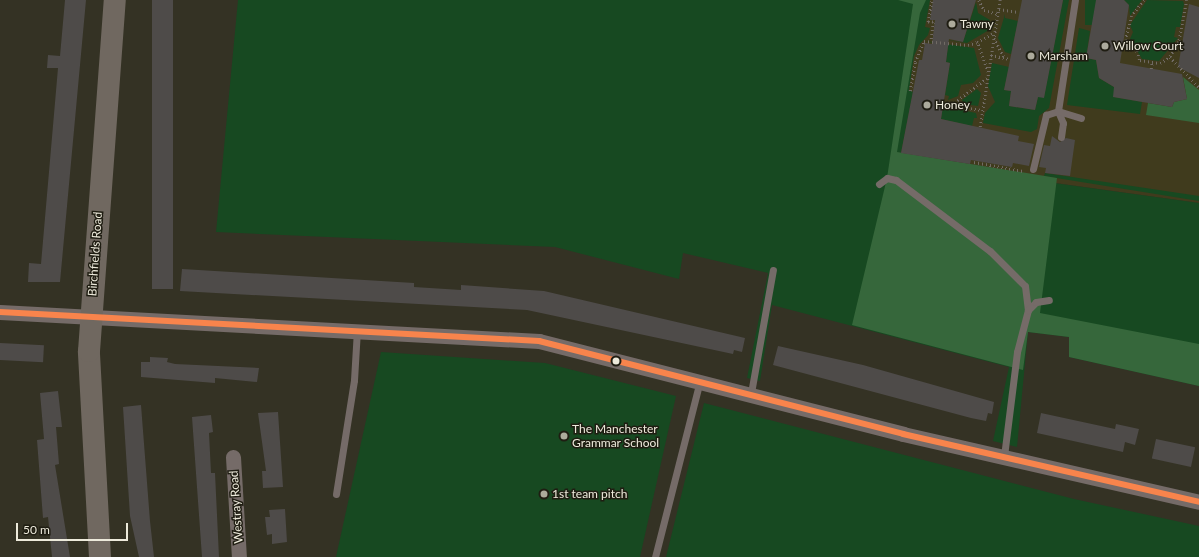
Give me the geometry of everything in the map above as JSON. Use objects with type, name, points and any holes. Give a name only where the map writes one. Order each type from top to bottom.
[{"type":"highway","name":"Birchfields Road","points":[[100,557],[89,367],[90,316],[115,0]]},
{"type":"street","points":[[0,312],[357,330],[539,341],[1004,457],[1199,502]]},
{"type":"street","name":"Westray Road","points":[[233,457],[239,557]]},
{"type":"lane","points":[[1060,137],[1063,123],[1058,111],[1075,0]]},
{"type":"lane","points":[[1033,169],[1042,120],[1051,111],[1058,111],[1081,118]]},
{"type":"lane","points":[[879,184],[887,178],[896,180],[990,251],[1025,286],[1028,310],[1017,352],[1004,457]]},
{"type":"lane","points":[[751,393],[773,270]]},
{"type":"lane","points":[[1028,310],[1036,302],[1049,300]]},
{"type":"lane","points":[[336,494],[354,380],[357,330]]},
{"type":"lane","points":[[655,557],[700,380]]},
{"type":"path","points":[[931,39],[933,22],[928,22],[932,0]]},
{"type":"path","points":[[979,0],[984,10],[998,14]]},
{"type":"path","points":[[980,127],[1000,0]]},
{"type":"path","points":[[1144,0],[1132,16],[1126,33],[1126,39],[1137,51],[1140,60],[1160,63],[1170,57],[1182,33],[1187,0]]},
{"type":"path","points":[[999,10],[1019,12]]},
{"type":"path","points":[[910,91],[922,44],[931,39],[968,45],[995,33]]},
{"type":"path","points":[[994,38],[1004,57]]},
{"type":"path","points":[[977,42],[988,72]]},
{"type":"path","points":[[991,55],[1010,59]]},
{"type":"path","points":[[1170,57],[1199,87]]},
{"type":"path","points":[[1150,68],[1152,62]]},
{"type":"path","points":[[952,105],[988,78]]},
{"type":"path","points":[[943,104],[982,110]]},
{"type":"path","points":[[974,162],[1028,172],[1033,169]]},
{"type":"shaded area","points":[[898,0],[1199,0],[1199,203],[890,160]]},
{"type":"green space","points":[[238,0],[930,0],[925,27],[930,28],[928,35],[919,45],[914,56],[909,90],[913,92],[901,153],[892,151],[988,174],[1199,203],[1199,386],[1069,357],[1069,337],[1028,332],[1017,447],[993,441],[1009,367],[772,305],[760,381],[747,378],[768,273],[683,253],[679,279],[555,247],[216,232]]},
{"type":"green space","points":[[898,0],[926,0],[920,13],[897,152],[1057,178],[1040,313],[1199,344],[1199,386],[1069,357],[1069,337],[1028,332],[1023,370],[852,325],[887,178],[913,4]]},
{"type":"green space","points":[[1063,0],[1069,0],[1049,108],[1039,116],[1037,129],[1031,132],[983,123],[985,113],[995,102],[988,86],[992,63],[1009,67],[1004,90],[1011,91],[1009,106],[1035,110],[1038,97],[1044,97]]},
{"type":"green space","points":[[1085,0],[1096,0],[1096,25],[1085,25]]},
{"type":"green space","points":[[1124,0],[1142,0],[1130,16],[1129,5]]},
{"type":"green space","points":[[1147,0],[1183,1],[1184,4],[1180,27],[1176,27],[1174,37],[1178,38],[1159,61],[1142,59],[1130,39],[1133,32],[1130,25]]},
{"type":"green space","points":[[976,2],[978,13],[990,20],[989,30],[967,43],[933,38],[963,42]]},
{"type":"green space","points":[[1005,14],[1005,18],[1018,21],[1011,54],[1005,52],[998,38]]},
{"type":"green space","points":[[1079,28],[1090,31],[1086,58],[1096,60],[1099,78],[1114,87],[1114,97],[1142,102],[1140,114],[1067,105]]},
{"type":"green space","points":[[925,41],[974,48],[981,75],[973,83],[961,85],[958,96],[948,100],[949,96],[945,95],[950,63],[946,62],[948,46]]},
{"type":"green space","points":[[1183,77],[1199,90],[1199,123],[1146,115],[1148,103],[1172,107],[1174,102],[1187,99]]},
{"type":"green space","points":[[977,89],[981,93],[978,106],[964,104],[962,100]]},
{"type":"green space","points":[[943,106],[976,113],[977,118],[974,118],[972,126],[941,119]]},
{"type":"green space","points":[[1045,173],[1199,196],[1199,201],[1044,176]]},
{"type":"green space","points":[[381,352],[545,363],[676,396],[640,557],[336,557]]},
{"type":"green space","points":[[704,403],[1074,499],[1199,526],[1199,557],[666,557]]},
{"type":"building","points":[[65,0],[86,0],[60,282],[28,282],[29,263],[41,264],[58,68],[47,68],[48,55],[60,56]]},
{"type":"building","points":[[152,0],[173,0],[173,289],[152,289]]},
{"type":"building","name":"Honey","points":[[933,0],[976,0],[963,42],[949,39],[946,62],[950,63],[941,119],[1019,136],[1018,141],[1034,144],[1029,166],[1013,163],[1012,167],[971,160],[970,164],[901,153],[919,60],[922,60],[925,43],[932,44],[935,20],[930,20]]},
{"type":"building","name":"Marsham","points":[[1022,0],[1063,0],[1044,98],[1038,97],[1035,110],[1009,106],[1011,91],[1004,90]]},
{"type":"building","name":"Willow Court","points":[[1096,0],[1124,0],[1129,5],[1120,63],[1182,74],[1187,99],[1174,102],[1172,107],[1113,97],[1114,87],[1099,78],[1096,60],[1086,58]]},
{"type":"building","name":"Willow Court","points":[[1189,4],[1199,7],[1199,78],[1178,67]]},
{"type":"building","points":[[1052,136],[1060,142],[1066,138],[1075,140],[1070,176],[1045,173],[1046,168],[1039,167],[1044,145],[1050,146]]},
{"type":"building","points":[[182,269],[414,283],[414,287],[461,290],[461,285],[544,291],[745,338],[742,352],[734,350],[733,354],[527,310],[180,291]]},
{"type":"building","points":[[0,343],[44,345],[43,362],[0,360]]},
{"type":"building","points":[[778,346],[863,365],[994,402],[992,414],[988,413],[986,421],[971,418],[773,365]]},
{"type":"building","points":[[150,357],[168,358],[167,362],[175,364],[259,368],[257,382],[215,378],[215,383],[141,377],[141,362],[150,362]]},
{"type":"building","points":[[58,391],[62,427],[56,427],[59,464],[55,465],[70,557],[52,557],[48,517],[43,518],[37,440],[44,439],[40,393]]},
{"type":"building","points":[[141,405],[154,557],[139,557],[130,516],[123,407]]},
{"type":"building","points":[[278,412],[283,487],[263,488],[262,471],[266,471],[258,413]]},
{"type":"building","points":[[1041,413],[1115,429],[1116,424],[1139,429],[1135,445],[1125,442],[1123,452],[1037,433]]},
{"type":"building","points":[[211,415],[213,432],[209,433],[211,473],[215,473],[219,557],[202,557],[192,417]]},
{"type":"building","points":[[1156,439],[1195,447],[1191,467],[1152,459]]},
{"type":"building","points":[[285,509],[287,542],[272,544],[272,534],[267,535],[265,517],[270,517],[269,510]]},
{"type":"transit line","points":[[0,312],[539,341],[903,434],[1199,502]]},
{"type":"place","name":"Tawny","points":[[952,24]]},
{"type":"place","name":"Willow Court","points":[[1105,46]]},
{"type":"place","name":"Marsham","points":[[1031,56]]},
{"type":"place","name":"Honey","points":[[927,105]]},
{"type":"place","name":"The Manchester Grammar School","points":[[564,436]]},
{"type":"place","name":"1st team pitch","points":[[544,494]]}]
